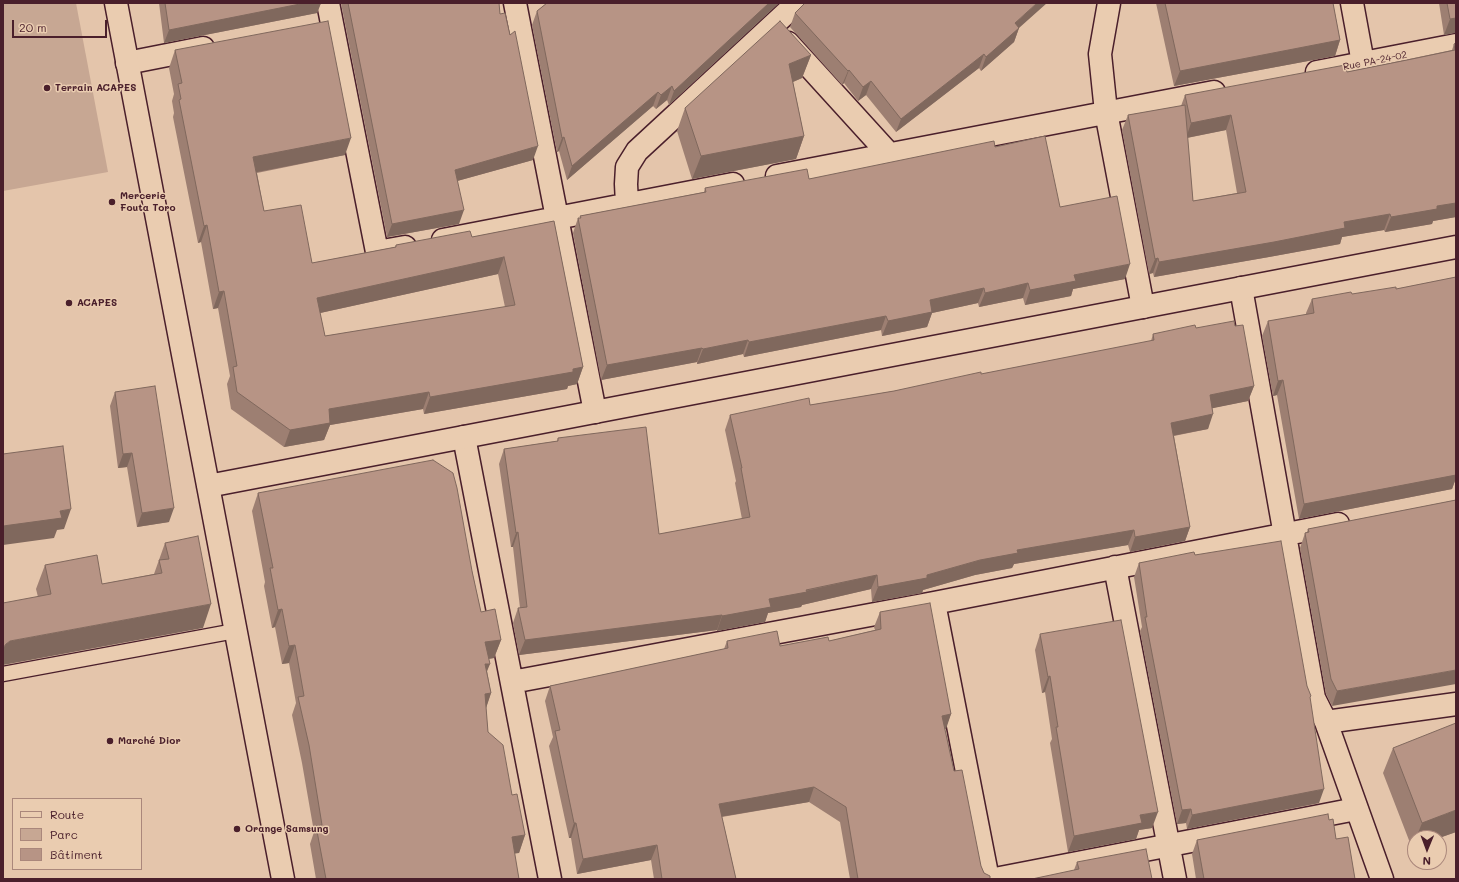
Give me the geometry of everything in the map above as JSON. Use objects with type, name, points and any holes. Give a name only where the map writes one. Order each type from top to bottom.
[{"type":"street","points":[[116,3],[283,879]]},
{"type":"street","points":[[626,204],[627,167],[637,151],[797,3]]},
{"type":"street","points":[[1108,3],[1100,54],[1106,112],[1143,307]]},
{"type":"street","points":[[1352,3],[1364,63]]},
{"type":"street","points":[[520,6],[557,218],[595,412]]},
{"type":"street","points":[[309,28],[330,13],[377,252],[1231,88]]},
{"type":"street","points":[[772,26],[889,154]]},
{"type":"street","points":[[127,63],[226,44]]},
{"type":"street","name":"Rue PA-24-02","points":[[1301,75],[1456,45]]},
{"type":"street","points":[[208,486],[1456,247]]},
{"type":"street","points":[[1241,288],[1314,698],[1326,722],[1382,879]]},
{"type":"street","points":[[464,437],[550,879]]},
{"type":"street","points":[[512,682],[934,603],[1354,521]]},
{"type":"street","points":[[1115,567],[1175,879]]},
{"type":"street","points":[[934,603],[988,879]]},
{"type":"street","points":[[1326,722],[1456,704]]},
{"type":"street","points":[[995,879],[1168,844],[1356,809]]},
{"type":"lane","points":[[3,674],[235,631]]},
{"type":"green space","name":"Terrain ACAPES","points":[[3,3],[76,3],[108,172],[3,191]]},
{"type":"building","points":[[165,3],[305,3],[169,30]]},
{"type":"building","points":[[348,3],[499,3],[500,14],[505,13],[510,35],[515,31],[538,146],[455,170],[464,210],[392,224]]},
{"type":"building","points":[[547,3],[769,3],[674,91],[672,86],[661,95],[658,92],[572,166],[564,137],[562,138],[537,11]]},
{"type":"building","points":[[805,3],[1037,3],[1015,23],[1019,28],[986,57],[984,54],[901,119],[871,81],[863,87],[795,13]]},
{"type":"building","points":[[1165,3],[1333,3],[1340,40],[1180,71]]},
{"type":"building","points":[[1447,3],[1456,3],[1456,18],[1450,19]]},
{"type":"building","points":[[328,21],[351,138],[253,157],[264,211],[301,205],[312,263],[470,231],[472,237],[554,221],[583,367],[573,369],[573,372],[430,397],[429,392],[329,409],[330,423],[290,430],[237,392],[233,367],[237,366],[224,291],[219,292],[207,225],[204,226],[179,100],[181,99],[178,84],[182,83],[175,50]],"holes":[[[504,257],[515,305],[325,336],[317,298]]]},
{"type":"building","points":[[780,21],[811,55],[789,64],[804,136],[701,156],[685,108]]},
{"type":"building","points":[[1456,43],[1456,203],[1437,206],[1437,209],[1391,217],[1390,214],[1344,222],[1345,228],[1274,242],[1159,262],[1158,258],[1155,259],[1128,115],[1185,105],[1193,201],[1246,192],[1231,115],[1191,123],[1185,95],[1345,65],[1347,72],[1455,50],[1454,44]]},
{"type":"building","points":[[1045,136],[1060,207],[1117,196],[1130,264],[1074,275],[1076,281],[1030,290],[1028,283],[985,293],[984,288],[930,300],[932,312],[888,321],[886,316],[749,342],[748,340],[607,365],[578,218],[581,218],[580,216],[706,192],[705,188],[807,169],[809,179],[994,141],[995,147]]},
{"type":"building","points":[[1456,277],[1456,475],[1304,504],[1283,380],[1278,381],[1268,321],[1314,313],[1312,299],[1351,292],[1352,294],[1396,287],[1396,289]]},
{"type":"building","points":[[1234,321],[1235,326],[1243,325],[1254,386],[1210,395],[1213,414],[1171,423],[1190,527],[1135,537],[1134,530],[1017,550],[1018,553],[980,560],[927,575],[927,578],[878,587],[877,575],[806,590],[807,592],[769,599],[771,607],[722,616],[525,640],[518,608],[527,607],[518,532],[516,533],[504,449],[558,441],[558,438],[646,427],[659,534],[750,517],[742,468],[730,415],[809,398],[810,405],[894,391],[981,372],[981,374],[1154,340],[1153,334],[1195,325],[1196,328]]},
{"type":"building","points":[[155,386],[174,508],[142,513],[132,453],[123,454],[115,392]]},
{"type":"building","points":[[63,446],[71,509],[60,511],[62,518],[3,526],[3,454]]},
{"type":"building","points":[[433,460],[453,473],[481,612],[495,609],[501,640],[485,642],[490,664],[485,664],[491,693],[485,694],[488,732],[503,745],[512,795],[517,794],[525,835],[512,837],[519,879],[326,879],[316,826],[322,825],[309,745],[298,697],[304,696],[295,645],[289,646],[282,609],[278,610],[270,568],[273,568],[258,493]]},
{"type":"building","points":[[1456,500],[1456,670],[1337,691],[1331,679],[1305,533],[1309,532],[1308,529]]},
{"type":"building","points":[[198,536],[211,604],[10,641],[3,648],[3,603],[51,594],[45,565],[97,555],[102,584],[162,573],[159,560],[169,559],[165,543]]},
{"type":"building","points":[[1281,541],[1307,686],[1311,696],[1324,789],[1192,815],[1191,809],[1182,810],[1145,617],[1147,617],[1139,563],[1194,552],[1195,555]]},
{"type":"building","points":[[930,603],[951,714],[942,716],[954,771],[962,770],[981,866],[984,873],[990,876],[990,879],[858,879],[846,807],[814,787],[719,804],[736,879],[662,879],[657,845],[583,859],[555,731],[560,730],[550,686],[728,648],[727,641],[777,631],[780,646],[828,637],[829,641],[881,629],[880,612]]},
{"type":"building","points":[[1121,620],[1158,812],[1140,815],[1142,823],[1074,836],[1056,727],[1058,727],[1050,676],[1048,677],[1040,634]]},
{"type":"building","points":[[1456,723],[1456,810],[1422,823],[1393,748]]},
{"type":"building","points":[[1328,814],[1329,820],[1333,819],[1336,839],[1348,837],[1355,879],[1204,879],[1197,840]]},
{"type":"building","points":[[1146,849],[1152,879],[1032,879],[1079,869],[1077,862]]},
{"type":"place","name":"Terrain ACAPES","points":[[47,88]]},
{"type":"place","name":"Mercerie Fouta Toro","points":[[112,202]]},
{"type":"place","name":"ACAPES","points":[[69,303]]},
{"type":"place","name":"Marché Dior","points":[[110,741]]},
{"type":"place","name":"Orange Samsung","points":[[237,829]]}]
